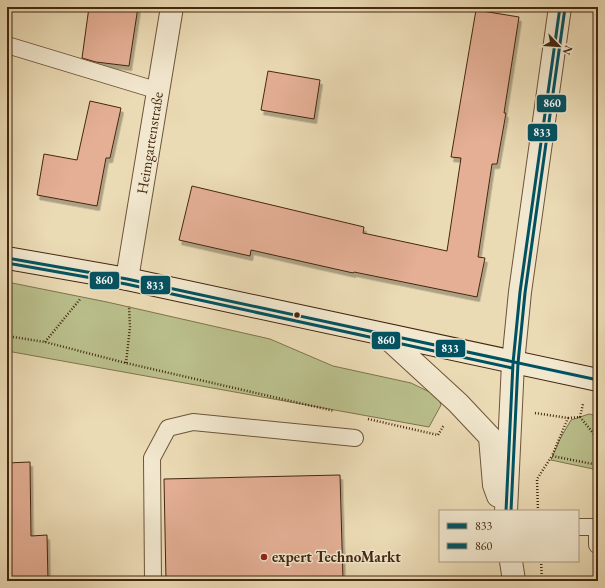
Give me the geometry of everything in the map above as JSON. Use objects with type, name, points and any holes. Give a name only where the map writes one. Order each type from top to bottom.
[{"type":"street","name":"Heimgartenstraße","points":[[127,279],[172,7]]},
{"type":"street","points":[[505,510],[513,363],[528,225],[560,7]]},
{"type":"street","points":[[7,258],[127,279],[598,380]]},
{"type":"street","points":[[384,335],[458,403],[490,437],[494,485],[505,510]]},
{"type":"street","points":[[511,562],[514,581]]},
{"type":"lane","points":[[7,46],[159,91]]},
{"type":"lane","points":[[153,581],[152,458],[168,428],[192,422],[355,438]]},
{"type":"lane","points":[[579,527],[598,527],[597,545]]},
{"type":"path","points":[[45,342],[81,299],[78,271]]},
{"type":"path","points":[[126,363],[130,327],[127,279]]},
{"type":"path","points":[[7,336],[45,342],[126,363],[336,412]]},
{"type":"path","points":[[367,419],[438,435],[458,403]]},
{"type":"path","points":[[511,409],[568,418],[580,417],[598,439]]},
{"type":"path","points":[[538,510],[537,479],[552,456],[568,418]]},
{"type":"path","points":[[552,456],[598,465]]},
{"type":"path","points":[[541,562],[542,581]]},
{"type":"green space","points":[[7,282],[107,302],[270,339],[333,366],[411,383],[438,396],[441,405],[429,427],[7,351]]},
{"type":"green space","points":[[589,414],[598,416],[598,470],[551,460],[560,439],[571,420]]},
{"type":"building","points":[[89,7],[138,7],[129,66],[96,62],[82,58]]},
{"type":"building","points":[[476,10],[519,17],[504,113],[506,113],[497,164],[492,164],[478,257],[485,258],[477,297],[353,273],[251,250],[250,256],[179,240],[192,186],[364,227],[363,233],[447,251],[461,158],[451,157]]},
{"type":"building","points":[[268,71],[320,80],[314,119],[261,110]]},
{"type":"building","points":[[90,101],[121,108],[110,158],[106,158],[97,206],[37,195],[44,154],[77,160]]},
{"type":"building","points":[[30,462],[31,536],[47,535],[48,581],[7,581],[7,463]]},
{"type":"building","points":[[340,475],[343,581],[166,581],[164,479]]},
{"type":"transit line","name":"833","points":[[506,510],[513,363],[520,292],[560,7]]},
{"type":"transit line","name":"860","points":[[511,510],[518,363],[525,293],[565,8]]},
{"type":"transit line","name":"833","points":[[7,258],[127,279],[598,380]]},
{"type":"transit line","name":"860","points":[[7,263],[126,284],[512,368]]},
{"type":"place","name":"expert TechnoMarkt","points":[[264,557]]}]
